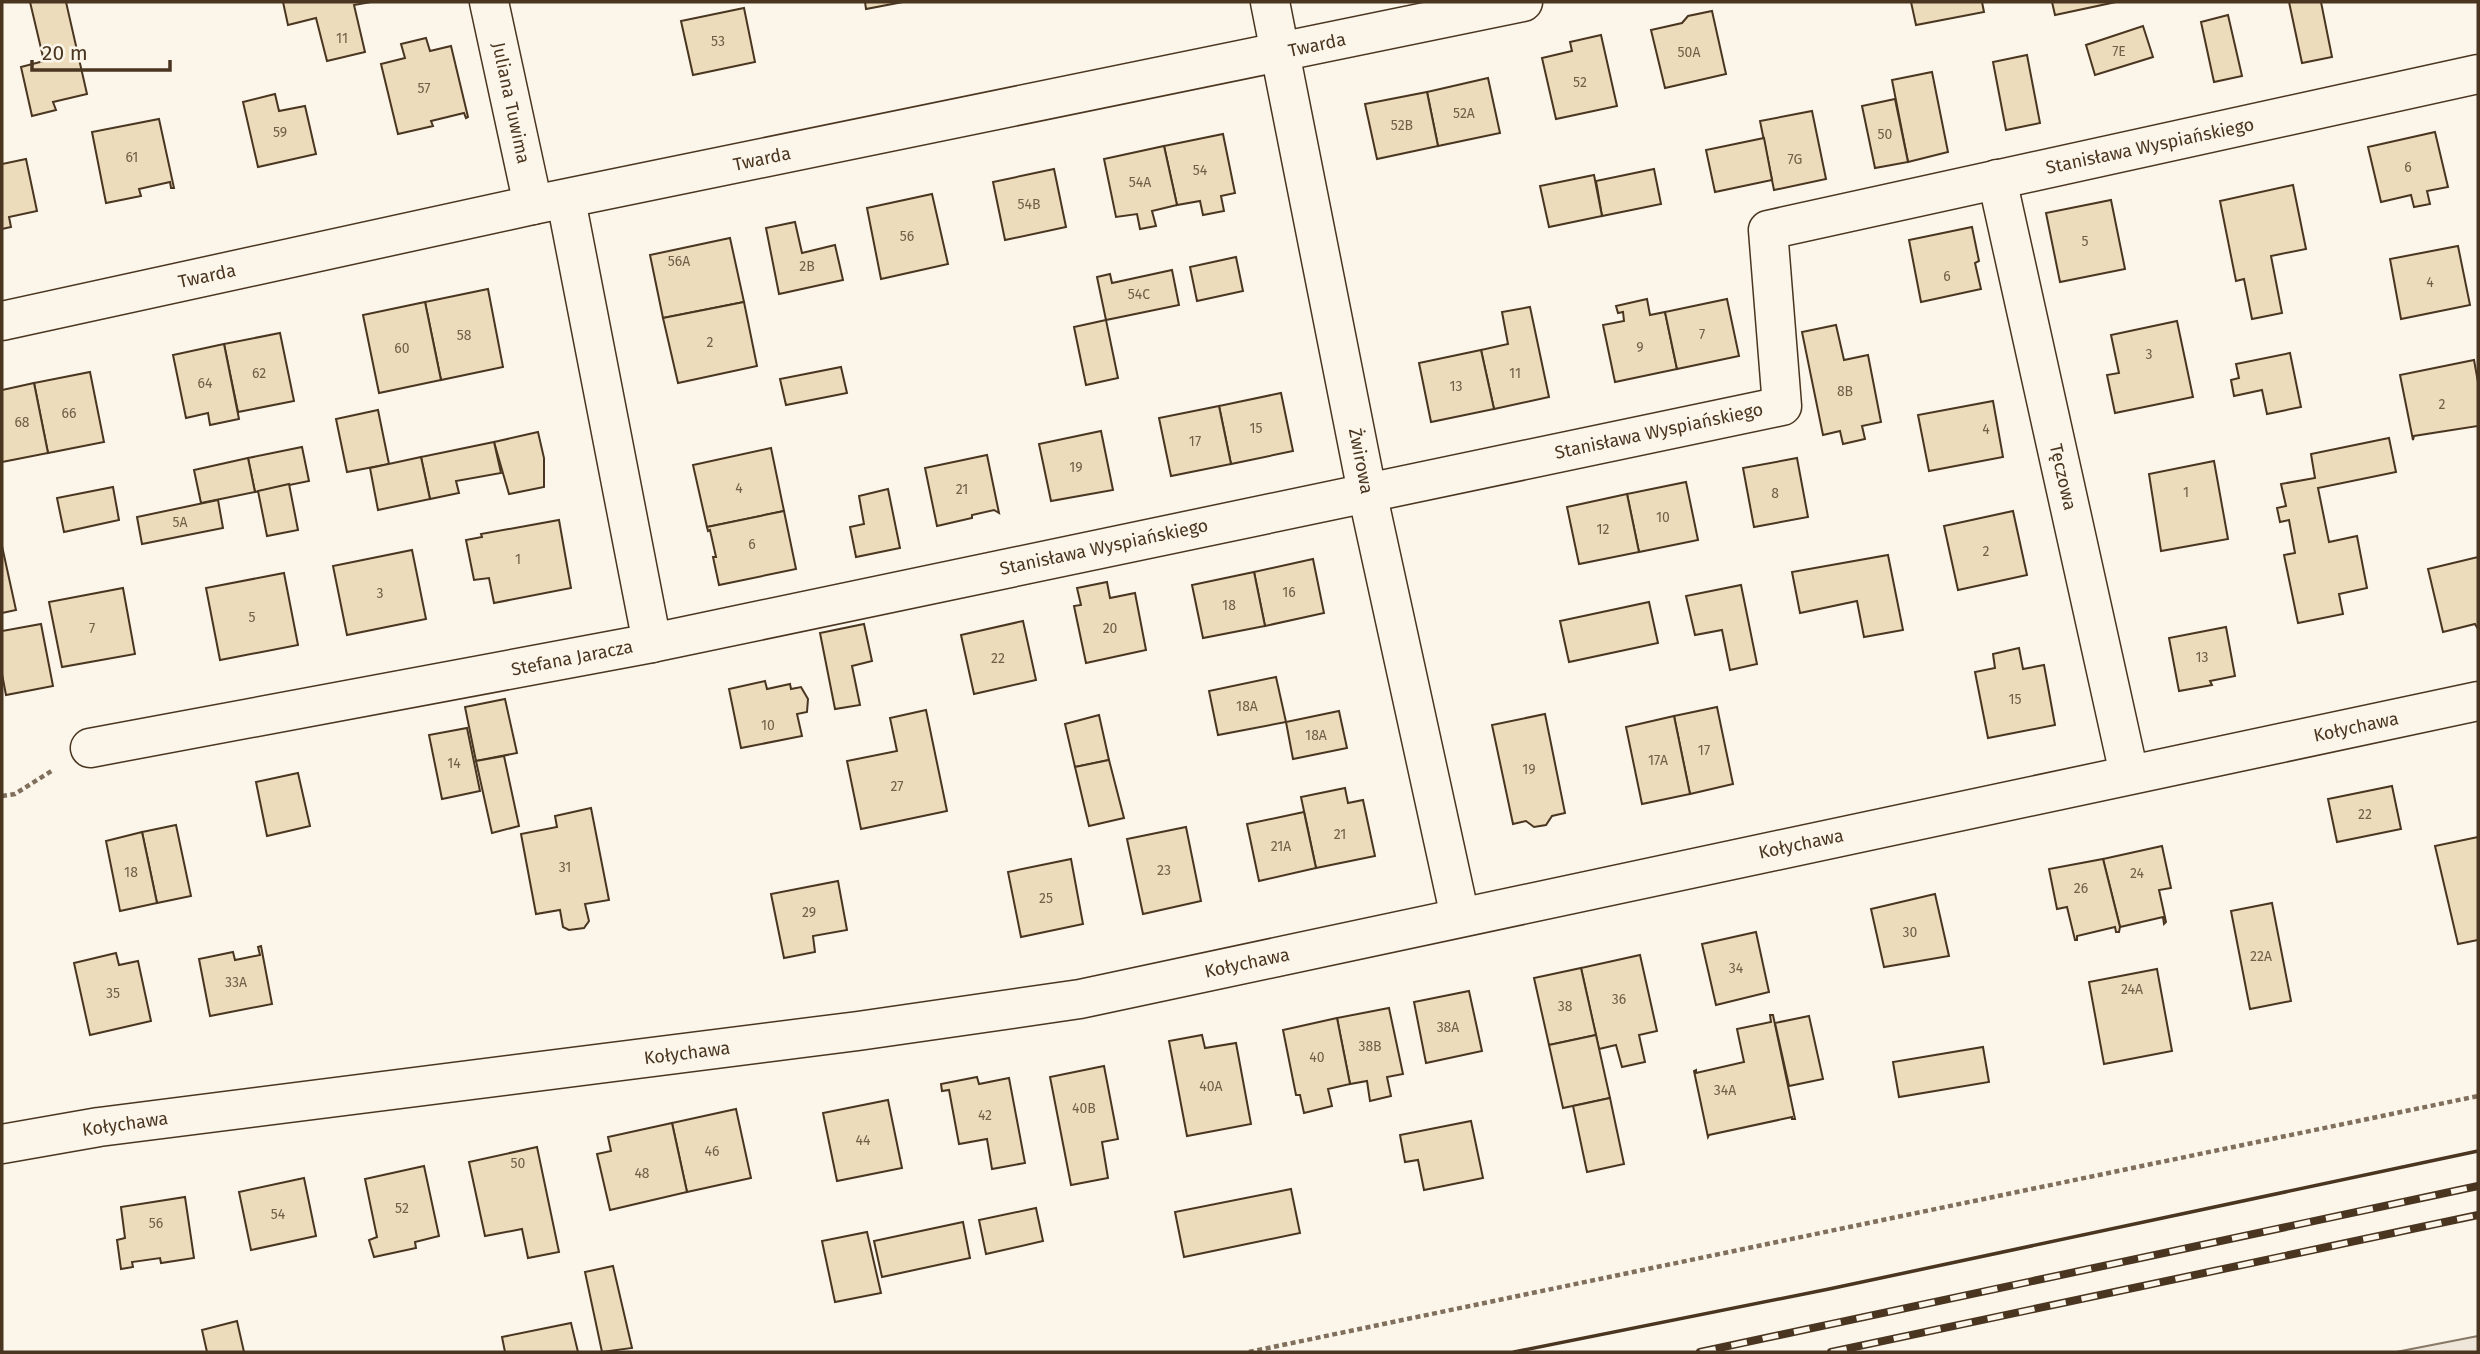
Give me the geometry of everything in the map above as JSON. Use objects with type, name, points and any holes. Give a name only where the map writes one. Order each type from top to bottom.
[{"type":"street","name":"Juliana Tuwima","points":[[489,2],[549,202]]},
{"type":"street","name":"Żwirowa","points":[[1270,2],[1367,492],[1460,918]]},
{"type":"street","name":"Twarda","points":[[2,321],[549,202],[1523,2]]},
{"type":"street","name":"Stanisława Wyspiańskiego","points":[[652,643],[1782,406],[1768,230],[1997,179],[2476,85]]},
{"type":"street","name":"Tęczowa","points":[[1997,179],[2129,774]]},
{"type":"street","name":"Stefana Jaracza","points":[[90,748],[652,643],[549,202]]},
{"type":"street","name":"Kołychawa","points":[[2,1144],[99,1127],[262,1105],[977,1015],[1080,999],[2478,701]]},
{"type":"path","points":[[2,796],[15,793],[90,748]]},
{"type":"path","points":[[1249,1352],[2478,1096]]},
{"type":"shaded area","points":[[2478,1336],[2478,1352],[2396,1352]]},
{"type":"building","points":[[30,2],[66,2],[87,94],[53,102],[56,110],[32,116],[21,67],[44,61]]},
{"type":"building","points":[[283,2],[371,2],[354,5],[365,52],[327,61],[316,18],[288,25]]},
{"type":"building","points":[[865,2],[903,2],[866,9]]},
{"type":"building","points":[[1911,2],[1982,2],[1984,12],[1916,25]]},
{"type":"building","points":[[2052,2],[2116,2],[2055,15]]},
{"type":"building","points":[[2289,2],[2321,2],[2332,57],[2302,63]]},
{"type":"building","points":[[744,8],[755,62],[693,75],[681,21]]},
{"type":"building","points":[[1712,11],[1726,74],[1665,88],[1651,30],[1682,23],[1688,16]]},
{"type":"building","points":[[2228,15],[2242,76],[2214,82],[2201,22]]},
{"type":"building","points":[[2143,26],[2153,57],[2095,75],[2086,45]]},
{"type":"building","points":[[1601,35],[1617,106],[1556,119],[1542,58],[1572,51],[1570,42]]},
{"type":"building","points":[[426,38],[430,51],[451,46],[468,117],[466,118],[464,113],[431,121],[433,126],[398,134],[381,64],[405,58],[401,44]]},
{"type":"building","points":[[2027,55],[2040,123],[2006,130],[1993,62]]},
{"type":"building","points":[[1932,72],[1948,152],[1908,162],[1892,80]]},
{"type":"building","points":[[1488,78],[1500,133],[1438,146],[1427,92]]},
{"type":"building","points":[[1427,92],[1438,146],[1377,159],[1365,104]]},
{"type":"building","points":[[275,94],[279,111],[305,106],[316,154],[258,167],[243,102]]},
{"type":"building","points":[[1895,99],[1908,162],[1875,168],[1862,106]]},
{"type":"building","points":[[1812,111],[1826,179],[1774,190],[1760,121]]},
{"type":"building","points":[[159,119],[174,188],[171,188],[170,182],[139,189],[141,196],[106,203],[92,132]]},
{"type":"building","points":[[2435,132],[2448,187],[2427,191],[2430,204],[2414,207],[2411,195],[2381,202],[2368,147]]},
{"type":"building","points":[[1223,134],[1235,193],[1221,196],[1224,211],[1203,215],[1200,201],[1177,205],[1164,146]]},
{"type":"building","points":[[1764,138],[1772,180],[1715,192],[1706,150]]},
{"type":"building","points":[[1164,146],[1177,205],[1152,211],[1156,226],[1140,229],[1137,214],[1116,217],[1104,159]]},
{"type":"building","points":[[26,159],[37,211],[9,217],[11,227],[2,229],[2,164]]},
{"type":"building","points":[[1054,169],[1066,227],[1005,240],[993,182]]},
{"type":"building","points":[[1654,169],[1661,204],[1602,216],[1596,181]]},
{"type":"building","points":[[1594,175],[1602,216],[1549,227],[1540,186]]},
{"type":"building","points":[[2293,185],[2306,249],[2271,256],[2282,313],[2252,319],[2244,279],[2236,281],[2220,201]]},
{"type":"building","points":[[932,194],[948,264],[881,279],[867,208]]},
{"type":"building","points":[[2111,200],[2125,269],[2060,282],[2046,213]]},
{"type":"building","points":[[795,222],[802,253],[835,245],[843,280],[779,294],[766,228]]},
{"type":"building","points":[[1972,227],[1979,261],[1975,263],[1981,289],[1921,302],[1909,240]]},
{"type":"building","points":[[730,238],[744,302],[663,318],[650,255]]},
{"type":"building","points":[[2458,246],[2470,305],[2401,319],[2390,259]]},
{"type":"building","points":[[1236,257],[1243,291],[1197,301],[1190,267]]},
{"type":"building","points":[[1172,270],[1179,305],[1106,320],[1097,277],[1110,274],[1112,283]]},
{"type":"building","points":[[488,289],[503,367],[441,380],[425,302]]},
{"type":"building","points":[[1647,299],[1650,315],[1665,312],[1677,369],[1615,382],[1603,325],[1624,321],[1623,312],[1618,313],[1616,306]]},
{"type":"building","points":[[1727,299],[1739,356],[1677,369],[1665,312]]},
{"type":"building","points":[[425,302],[441,380],[379,393],[363,315]]},
{"type":"building","points":[[744,302],[757,366],[678,383],[663,318]]},
{"type":"building","points":[[1530,307],[1549,397],[1494,409],[1481,350],[1508,344],[1502,312]]},
{"type":"building","points":[[1106,320],[1118,378],[1086,385],[1074,327]]},
{"type":"building","points":[[2177,321],[2193,397],[2115,413],[2107,375],[2119,373],[2111,335]]},
{"type":"building","points":[[1836,325],[1844,360],[1868,355],[1881,422],[1862,426],[1865,439],[1843,444],[1840,431],[1823,435],[1802,332]]},
{"type":"building","points":[[280,333],[294,401],[238,412],[224,344]]},
{"type":"building","points":[[224,344],[239,419],[210,425],[208,413],[186,418],[173,355]]},
{"type":"building","points":[[1481,350],[1494,409],[1431,422],[1419,363]]},
{"type":"building","points":[[2290,353],[2301,407],[2267,414],[2262,390],[2234,396],[2231,380],[2239,378],[2236,364]]},
{"type":"building","points":[[2474,360],[2478,382],[2478,426],[2414,436],[2413,440],[2400,375]]},
{"type":"building","points":[[841,367],[847,393],[786,405],[780,379]]},
{"type":"building","points":[[90,372],[104,442],[48,453],[34,383]]},
{"type":"building","points":[[34,383],[48,453],[2,462],[2,390]]},
{"type":"building","points":[[1281,393],[1293,451],[1231,464],[1219,406]]},
{"type":"building","points":[[1993,401],[2003,457],[1929,471],[1918,415]]},
{"type":"building","points":[[1219,406],[1231,464],[1171,476],[1159,418]]},
{"type":"building","points":[[378,410],[389,464],[347,472],[336,419]]},
{"type":"building","points":[[1101,431],[1113,490],[1051,501],[1039,444]]},
{"type":"building","points":[[538,432],[544,458],[544,487],[509,494],[494,442]]},
{"type":"building","points":[[2389,438],[2396,472],[2318,488],[2329,542],[2357,536],[2367,588],[2339,594],[2343,614],[2298,623],[2284,555],[2295,553],[2289,520],[2280,522],[2277,508],[2286,506],[2281,484],[2315,478],[2311,454]]},
{"type":"building","points":[[494,442],[501,473],[456,481],[459,493],[430,499],[421,457]]},
{"type":"building","points":[[302,447],[309,481],[255,492],[248,458]]},
{"type":"building","points":[[771,448],[784,511],[707,527],[693,465]]},
{"type":"building","points":[[987,455],[999,513],[994,510],[937,526],[925,468]]},
{"type":"building","points":[[421,457],[430,499],[378,510],[370,468]]},
{"type":"building","points":[[248,458],[255,492],[201,503],[194,470]]},
{"type":"building","points":[[1797,458],[1808,517],[1754,527],[1743,468]]},
{"type":"building","points":[[2214,461],[2228,539],[2161,551],[2149,474]]},
{"type":"building","points":[[1686,482],[1698,540],[1639,552],[1627,494]]},
{"type":"building","points":[[289,484],[298,530],[267,536],[258,491]]},
{"type":"building","points":[[113,487],[119,520],[64,532],[57,498]]},
{"type":"building","points":[[888,489],[900,548],[856,557],[850,527],[864,524],[859,496]]},
{"type":"building","points":[[1627,494],[1639,552],[1579,564],[1567,507]]},
{"type":"building","points":[[218,500],[223,528],[142,544],[137,517]]},
{"type":"building","points":[[784,511],[796,569],[719,585],[713,557],[716,557],[707,527]]},
{"type":"building","points":[[2013,511],[2027,575],[1958,590],[1944,526]]},
{"type":"building","points":[[559,520],[571,588],[494,603],[489,578],[474,580],[466,540],[482,537],[481,534]]},
{"type":"building","points":[[2,546],[16,610],[2,613]]},
{"type":"building","points":[[412,550],[426,619],[347,635],[333,566]]},
{"type":"building","points":[[1888,555],[1903,630],[1864,637],[1857,601],[1800,613],[1792,572]]},
{"type":"building","points":[[2478,557],[2478,629],[2475,624],[2443,632],[2428,569]]},
{"type":"building","points":[[1313,559],[1324,613],[1265,626],[1254,572]]},
{"type":"building","points":[[1254,572],[1265,626],[1203,638],[1192,585]]},
{"type":"building","points":[[284,573],[298,645],[220,660],[206,588]]},
{"type":"building","points":[[1107,582],[1110,598],[1135,593],[1146,650],[1086,663],[1074,606],[1081,605],[1077,588]]},
{"type":"building","points":[[1741,585],[1757,664],[1730,670],[1722,630],[1695,635],[1686,596]]},
{"type":"building","points":[[123,588],[135,654],[62,667],[49,602]]},
{"type":"building","points":[[1649,602],[1658,643],[1569,662],[1560,621]]},
{"type":"building","points":[[1023,621],[1036,680],[974,694],[961,635]]},
{"type":"building","points":[[41,624],[53,686],[6,695],[2,674],[2,631]]},
{"type":"building","points":[[864,624],[872,661],[852,666],[860,705],[835,709],[820,633]]},
{"type":"building","points":[[2226,627],[2235,676],[2210,681],[2212,685],[2179,691],[2169,638]]},
{"type":"building","points":[[2019,648],[2023,669],[2044,665],[2055,725],[1988,738],[1975,672],[1995,668],[1993,654]]},
{"type":"building","points":[[1276,677],[1286,722],[1218,735],[1209,691]]},
{"type":"building","points":[[765,681],[767,689],[790,684],[791,689],[801,687],[808,699],[807,712],[797,714],[802,736],[741,748],[729,689]]},
{"type":"building","points":[[505,699],[517,753],[476,761],[465,707]]},
{"type":"building","points":[[1717,707],[1733,784],[1690,794],[1674,716]]},
{"type":"building","points":[[926,710],[947,811],[861,829],[847,761],[897,751],[890,718]]},
{"type":"building","points":[[1339,711],[1347,748],[1293,759],[1286,722]]},
{"type":"building","points":[[1545,714],[1565,813],[1552,816],[1546,825],[1534,827],[1526,821],[1513,824],[1492,725]]},
{"type":"building","points":[[1099,715],[1109,760],[1075,767],[1065,724]]},
{"type":"building","points":[[1674,716],[1690,794],[1642,804],[1626,727]]},
{"type":"building","points":[[467,728],[480,791],[442,799],[429,735]]},
{"type":"building","points":[[504,756],[519,826],[492,833],[476,761]]},
{"type":"building","points":[[1109,760],[1124,818],[1089,826],[1075,767]]},
{"type":"building","points":[[298,773],[310,826],[267,836],[256,782]]},
{"type":"building","points":[[2392,786],[2401,829],[2337,842],[2328,799]]},
{"type":"building","points":[[1345,788],[1348,803],[1363,800],[1375,856],[1316,868],[1301,797]]},
{"type":"building","points":[[591,808],[609,900],[585,904],[589,921],[584,928],[569,930],[563,927],[560,910],[536,914],[521,834],[557,827],[555,816]]},
{"type":"building","points":[[1304,812],[1316,868],[1259,881],[1247,824]]},
{"type":"building","points":[[176,825],[191,896],[157,903],[142,832]]},
{"type":"building","points":[[1186,827],[1201,901],[1143,914],[1127,839]]},
{"type":"building","points":[[142,832],[157,903],[120,911],[106,841]]},
{"type":"building","points":[[2478,837],[2478,940],[2458,944],[2435,846]]},
{"type":"building","points":[[2162,846],[2171,888],[2159,890],[2166,922],[2164,924],[2163,917],[2120,927],[2103,859]]},
{"type":"building","points":[[1071,859],[1083,924],[1021,937],[1008,872]]},
{"type":"building","points":[[2103,859],[2119,932],[2116,932],[2115,927],[2077,936],[2075,940],[2067,907],[2057,909],[2049,869]]},
{"type":"building","points":[[838,881],[847,930],[813,936],[815,952],[784,958],[771,894]]},
{"type":"building","points":[[1935,894],[1949,956],[1884,967],[1871,909]]},
{"type":"building","points":[[2272,903],[2291,1001],[2250,1009],[2231,911]]},
{"type":"building","points":[[1756,932],[1769,992],[1716,1005],[1702,944]]},
{"type":"building","points":[[261,946],[272,1004],[210,1016],[199,959],[233,952],[235,960],[260,955],[258,947]]},
{"type":"building","points":[[116,953],[119,965],[138,961],[151,1021],[90,1035],[74,963]]},
{"type":"building","points":[[1640,955],[1657,1031],[1639,1035],[1645,1062],[1622,1067],[1616,1045],[1599,1049],[1581,968]]},
{"type":"building","points":[[1581,968],[1596,1035],[1549,1045],[1534,978]]},
{"type":"building","points":[[2157,969],[2172,1051],[2104,1064],[2089,982]]},
{"type":"building","points":[[1469,991],[1482,1051],[1426,1063],[1414,1002]]},
{"type":"building","points":[[1389,1008],[1403,1074],[1387,1077],[1391,1096],[1370,1101],[1367,1081],[1350,1084],[1337,1018]]},
{"type":"building","points":[[1770,1015],[1773,1015],[1795,1119],[1792,1117],[1708,1137],[1694,1071],[1696,1070],[1696,1073],[1744,1062],[1737,1029],[1771,1022]]},
{"type":"building","points":[[1809,1016],[1823,1079],[1789,1086],[1775,1023]]},
{"type":"building","points":[[1337,1018],[1350,1084],[1328,1089],[1332,1106],[1304,1113],[1300,1095],[1296,1095],[1283,1030]]},
{"type":"building","points":[[1202,1035],[1205,1048],[1236,1043],[1251,1124],[1187,1136],[1169,1041]]},
{"type":"building","points":[[1596,1035],[1610,1098],[1563,1108],[1549,1045]]},
{"type":"building","points":[[1983,1047],[1989,1082],[1899,1097],[1893,1062]]},
{"type":"building","points":[[1104,1066],[1118,1139],[1102,1142],[1108,1178],[1071,1185],[1050,1077]]},
{"type":"building","points":[[977,1077],[979,1084],[1009,1078],[1025,1163],[992,1169],[987,1139],[959,1144],[949,1090],[942,1091],[941,1084]]},
{"type":"building","points":[[1610,1098],[1624,1164],[1587,1172],[1573,1106]]},
{"type":"building","points":[[888,1100],[902,1168],[837,1181],[823,1113]]},
{"type":"building","points":[[736,1109],[751,1178],[687,1192],[672,1123]]},
{"type":"building","points":[[1471,1121],[1483,1178],[1424,1190],[1418,1160],[1405,1162],[1400,1135]]},
{"type":"building","points":[[672,1123],[687,1192],[610,1210],[597,1154],[611,1151],[608,1137]]},
{"type":"building","points":[[537,1147],[559,1252],[528,1258],[522,1229],[485,1236],[469,1162]]},
{"type":"building","points":[[424,1166],[439,1236],[415,1242],[416,1248],[374,1257],[369,1240],[377,1237],[365,1179]]},
{"type":"building","points":[[304,1178],[316,1236],[251,1250],[239,1192]]},
{"type":"building","points":[[1291,1189],[1300,1233],[1184,1257],[1175,1212]]},
{"type":"building","points":[[185,1197],[194,1258],[161,1263],[160,1258],[132,1262],[133,1267],[121,1269],[117,1240],[125,1238],[121,1207]]},
{"type":"building","points":[[1036,1208],[1043,1241],[986,1254],[979,1220]]},
{"type":"building","points":[[963,1222],[970,1258],[882,1277],[874,1241]]},
{"type":"building","points":[[867,1232],[881,1293],[835,1302],[822,1241]]},
{"type":"building","points":[[613,1266],[632,1348],[602,1352],[585,1272]]},
{"type":"building","points":[[237,1321],[244,1352],[207,1352],[202,1330]]},
{"type":"building","points":[[571,1323],[578,1352],[505,1352],[502,1337]]},
{"type":"railway","points":[[1700,1352],[2478,1186]]},
{"type":"railway","points":[[1831,1352],[2478,1215]]},
{"type":"wall","points":[[1514,1352],[1829,1289],[2478,1151]]}]
